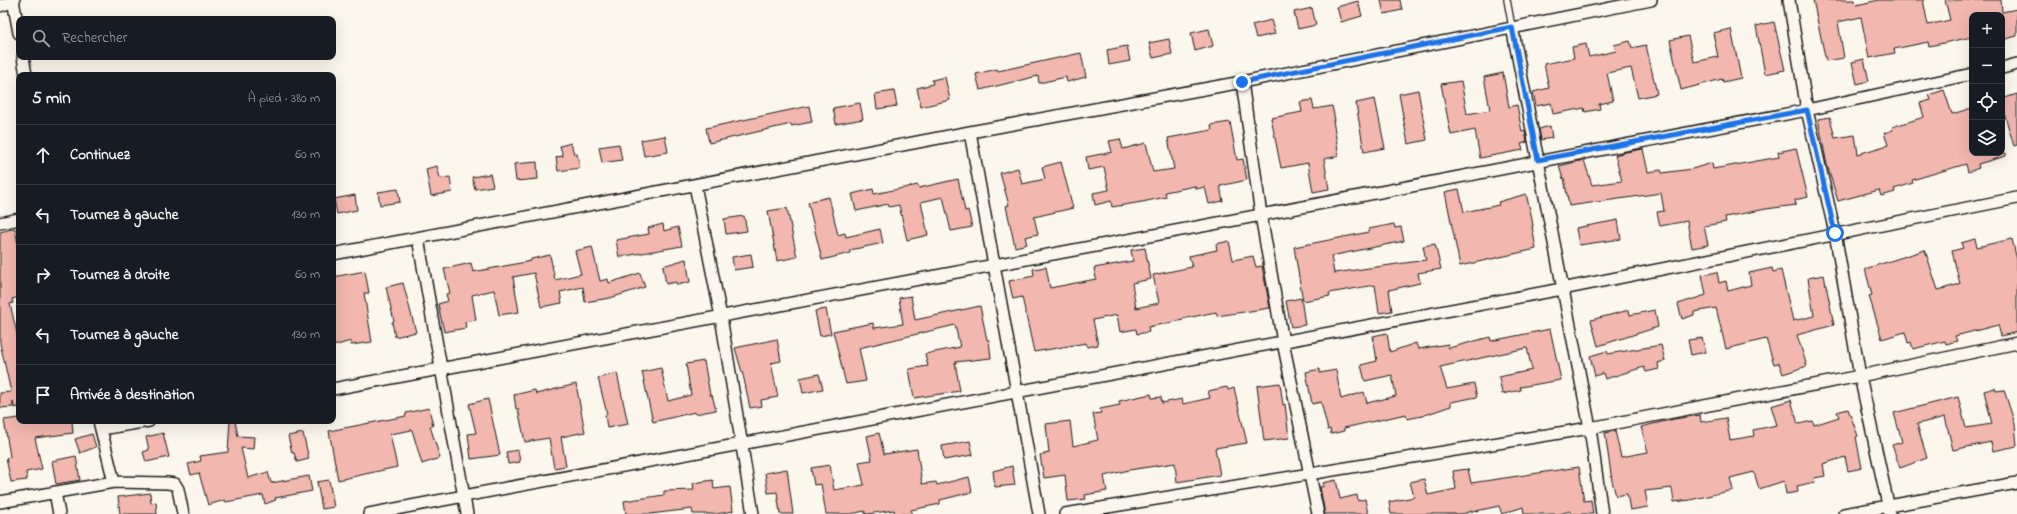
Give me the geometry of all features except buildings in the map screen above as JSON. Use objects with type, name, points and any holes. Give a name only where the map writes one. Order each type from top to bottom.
[{"type":"street","points":[[0,6],[14,0],[16,16]]},
{"type":"street","points":[[336,253],[970,132],[1242,82],[1651,0]]},
{"type":"street","points":[[1788,0],[1807,110],[1835,233],[1860,376],[1889,510]]},
{"type":"street","points":[[1512,27],[1590,428],[1602,514]]},
{"type":"street","points":[[24,60],[26,72]]},
{"type":"street","points":[[2005,67],[2017,64]]},
{"type":"street","points":[[336,388],[442,370],[1261,215],[1538,160],[1807,110],[1969,75]]},
{"type":"street","points":[[1242,82],[1261,215],[1283,342],[1312,474],[1318,514]]},
{"type":"street","points":[[970,132],[1039,514]]},
{"type":"street","points":[[695,185],[721,317],[753,514]]},
{"type":"street","points":[[369,514],[1562,289],[1835,233],[2017,198]]},
{"type":"street","points":[[0,223],[16,220]]},
{"type":"street","points":[[418,238],[467,514]]},
{"type":"street","points":[[1065,514],[1590,428],[1860,376],[2017,343]]},
{"type":"street","points":[[112,424],[100,425],[114,482]]},
{"type":"street","points":[[0,502],[114,482],[174,484],[178,489],[183,514]]},
{"type":"street","points":[[1844,514],[1889,510],[2017,483]]},
{"type":"street","points":[[55,492],[59,514]]},
{"type":"lane","points":[[1507,0],[1512,27]]},
{"type":"route","points":[[1242,82],[1512,27],[1538,160],[1807,110],[1835,233]]}]
